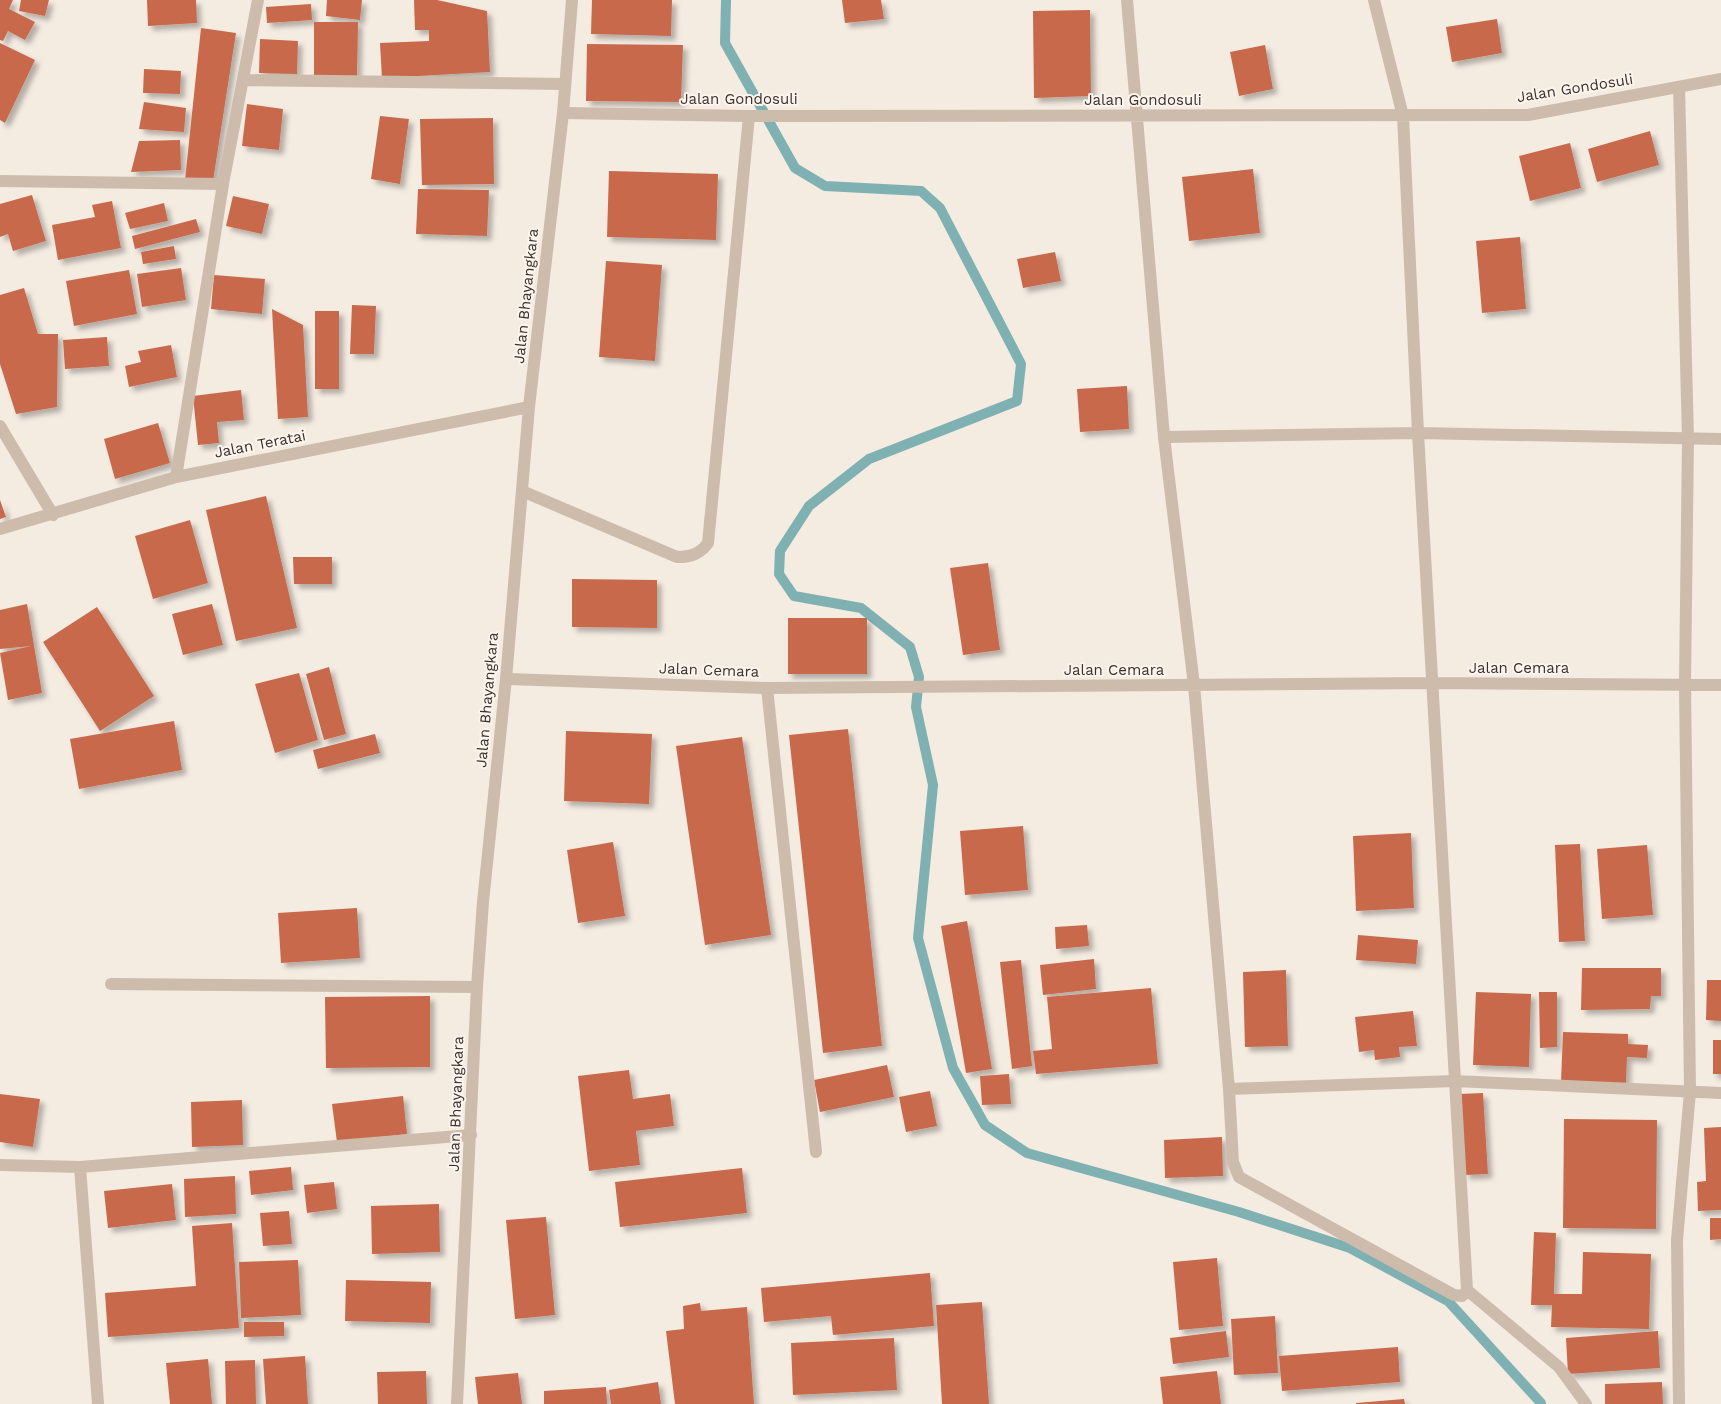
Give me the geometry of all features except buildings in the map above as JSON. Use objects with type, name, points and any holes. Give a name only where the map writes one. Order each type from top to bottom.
[{"type":"street","points":[[176,478],[223,184],[258,0]]},
{"type":"street","name":"Jalan Bhayangkara","points":[[457,1404],[477,987],[483,902],[506,679],[530,407],[565,84],[572,0]]},
{"type":"street","points":[[1127,0],[1164,437],[1194,685],[1234,1162],[1240,1177],[1454,1295],[1462,1296],[1467,1290],[1418,433],[1403,116],[1374,0]]},
{"type":"street","name":"Jalan Gondosuli","points":[[562,113],[753,116],[1528,115],[1721,79]]},
{"type":"street","points":[[244,80],[565,84]]},
{"type":"street","points":[[1679,87],[1688,439],[1685,685],[1690,1092],[1677,1240],[1679,1404]]},
{"type":"street","points":[[522,491],[677,557],[687,557],[703,550],[708,543],[753,116]]},
{"type":"street","points":[[0,181],[223,184]]},
{"type":"street","name":"Jalan Teratai","points":[[0,529],[176,478],[530,407]]},
{"type":"street","points":[[0,426],[53,514]]},
{"type":"street","points":[[1164,437],[1418,433],[1721,439]]},
{"type":"street","name":"Jalan Cemara","points":[[506,679],[767,688],[1432,683],[1721,685]]},
{"type":"street","points":[[767,688],[816,1152]]},
{"type":"street","points":[[111,984],[477,987]]},
{"type":"street","points":[[1229,1089],[1455,1081],[1721,1093]]},
{"type":"street","points":[[0,1165],[80,1167],[471,1135]]},
{"type":"street","points":[[80,1167],[98,1404]]},
{"type":"street","points":[[1467,1290],[1558,1367],[1586,1404]]},
{"type":"waterway","points":[[726,0],[725,43],[795,168],[825,186],[921,191],[940,208],[1021,364],[1017,401],[869,459],[809,506],[780,551],[779,574],[794,596],[861,608],[910,647],[919,677],[916,707],[933,785],[918,938],[953,1068],[985,1125],[1027,1153],[1239,1212],[1350,1248],[1448,1301],[1541,1403]]}]
